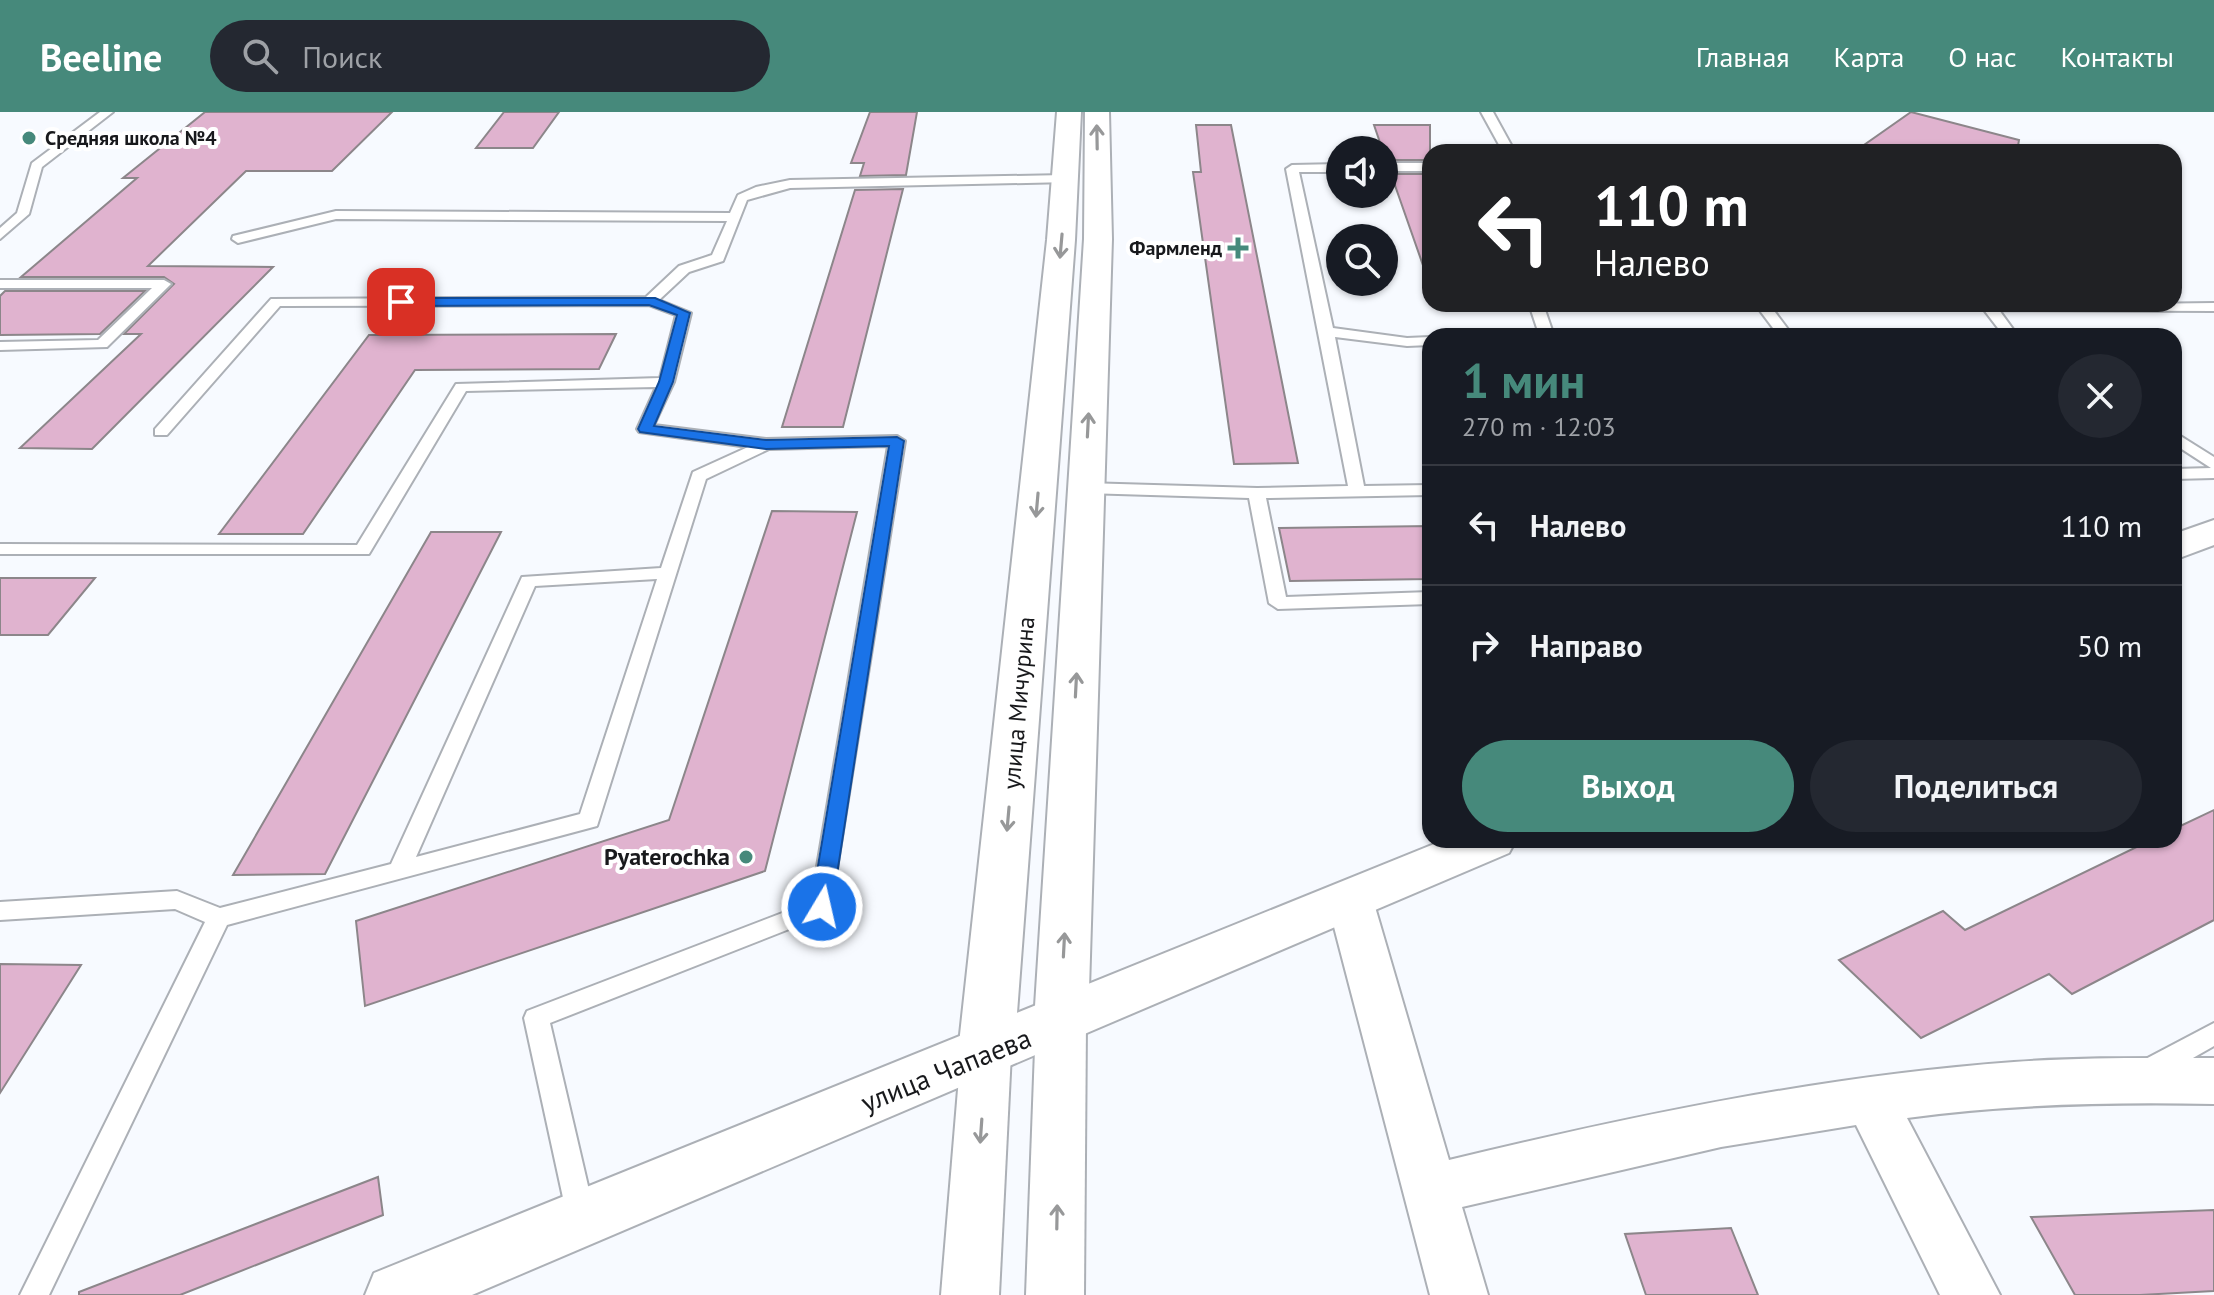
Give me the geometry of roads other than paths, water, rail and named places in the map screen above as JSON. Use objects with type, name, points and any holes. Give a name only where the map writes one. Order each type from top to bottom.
[{"type":"street","name":"улица Мичурина","points":[[970,1295],[986,1053],[1069,112]]},
{"type":"street","points":[[1055,1295],[1061,1022],[1098,239],[1097,112]]},
{"type":"street","name":"улица Чапаева","points":[[397,1295],[1061,1022],[1473,848]]},
{"type":"street","points":[[1350,900],[1459,1295]]},
{"type":"street","points":[[1432,1189],[1657,1135],[1870,1100],[2133,1079],[2214,1081]]},
{"type":"street","points":[[1870,1100],[1971,1295]]},
{"type":"lane","points":[[0,235],[23,214],[36,166],[107,112]]},
{"type":"lane","points":[[1487,112],[1505,144]]},
{"type":"lane","points":[[1398,167],[1422,167]]},
{"type":"lane","points":[[1326,168],[1292,169],[1357,491]]},
{"type":"lane","points":[[650,301],[684,269],[718,258],[742,198],[760,190],[790,184],[1065,179]]},
{"type":"lane","points":[[238,239],[336,215],[734,217]]},
{"type":"lane","points":[[0,284],[164,284],[102,344],[0,346]]},
{"type":"lane","points":[[161,432],[276,302],[650,301],[684,313],[666,382],[645,429],[766,444],[897,441],[822,907],[536,1018],[582,1219]]},
{"type":"lane","points":[[2182,307],[2214,307]]},
{"type":"lane","points":[[1993,312],[2005,328]]},
{"type":"lane","points":[[1327,332],[1422,341]]},
{"type":"lane","points":[[0,549],[363,550],[461,387],[666,382]]},
{"type":"lane","points":[[2182,442],[2214,464]]},
{"type":"lane","points":[[0,911],[177,900],[219,918],[589,820],[699,476],[766,444]]},
{"type":"lane","points":[[2182,474],[2214,473]]},
{"type":"lane","points":[[1085,488],[1257,493],[1422,490]]},
{"type":"lane","points":[[1257,493],[1278,603],[1422,598]]},
{"type":"lane","points":[[399,870],[528,581],[668,573]]},
{"type":"lane","points":[[34,1295],[219,918]]},
{"type":"lane","points":[[2133,1079],[2214,1034]]},
{"type":"place","name":"Средняя школа №4","points":[[29,138]]},
{"type":"place","name":"Фармленд","points":[[1238,248]]},
{"type":"place","name":"Pyaterochka","points":[[746,857]]}]
